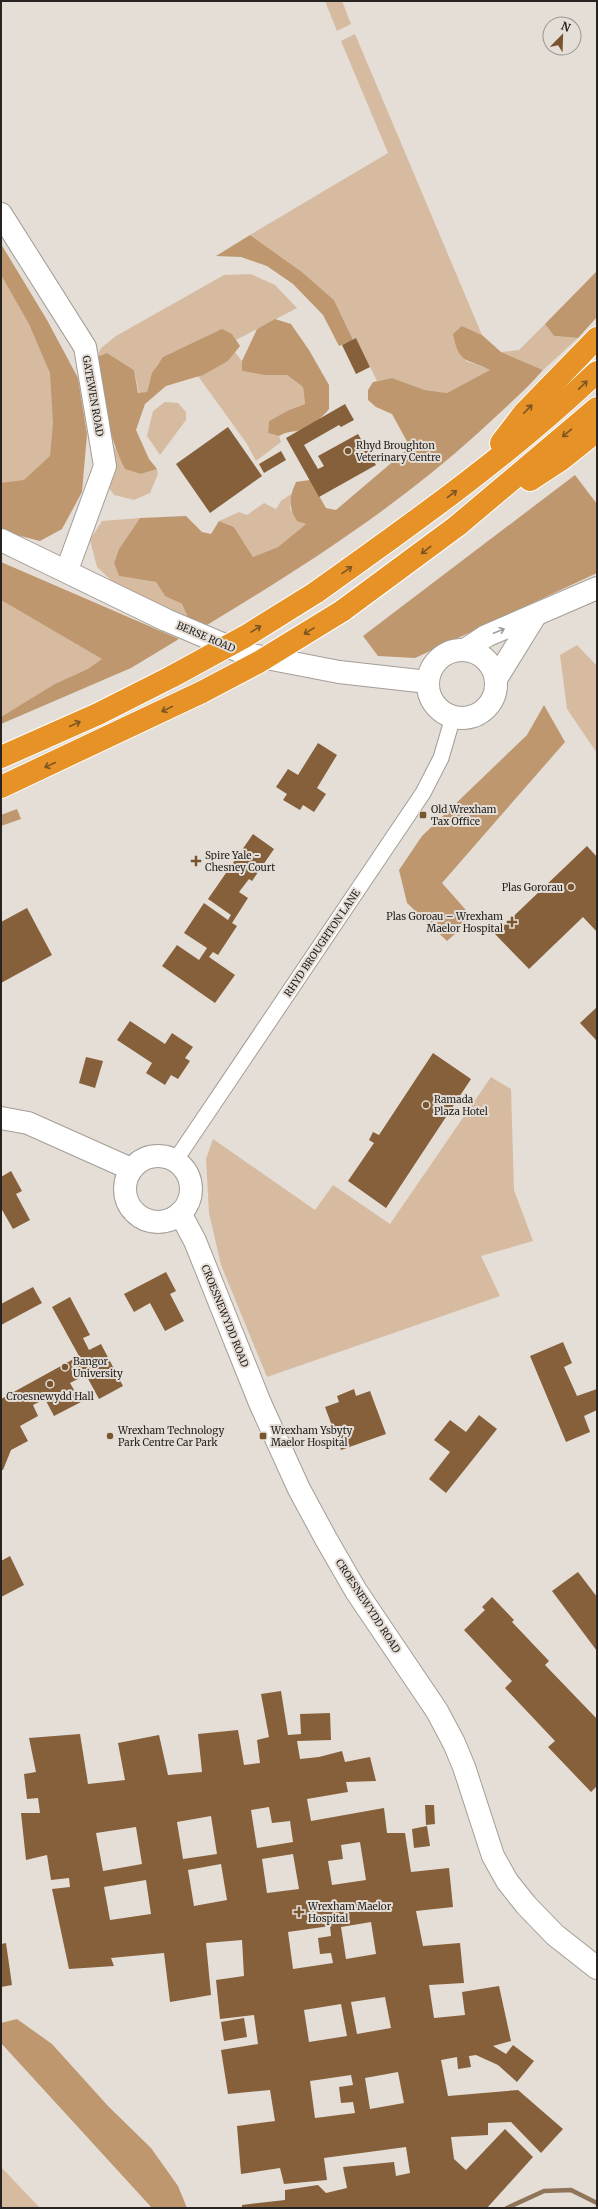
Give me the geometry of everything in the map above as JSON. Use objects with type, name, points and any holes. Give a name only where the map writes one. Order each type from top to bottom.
[{"type":"highway","points":[[479,473],[524,413],[597,338]]},
{"type":"highway","points":[[1,757],[98,714],[173,676],[246,636],[315,593],[479,473],[597,372]]},
{"type":"highway","points":[[1,788],[202,692],[259,662],[342,611],[457,526],[597,408]]},
{"type":"highway","points":[[457,526],[562,459],[597,432]]},
{"type":"main road","name":"GATEWEN ROAD","points":[[1,214],[85,347],[105,466],[67,570]]},
{"type":"main road","name":"BERSE ROAD","points":[[1,540],[67,570],[166,620],[246,654],[339,672],[428,682]]},
{"type":"main road","points":[[465,650],[476,653],[486,659],[492,668],[496,679],[495,690],[492,701],[484,709],[470,717],[453,717],[442,712],[434,704],[429,694],[428,682],[430,671],[436,662],[449,653],[465,650],[486,636],[597,588]]},
{"type":"main road","points":[[496,679],[535,616]]},
{"type":"main road","points":[[1,1118],[28,1123],[131,1169]]},
{"type":"main road","points":[[152,1157],[166,1157],[175,1161],[188,1176],[190,1196],[186,1206],[180,1213],[163,1222],[144,1219],[136,1214],[130,1206],[125,1192],[126,1178],[131,1169],[138,1162],[152,1157]]},
{"type":"main road","name":"CROESNEWYDD ROAD","points":[[180,1213],[195,1241],[260,1403],[326,1540],[356,1592],[437,1711],[454,1743],[464,1767],[493,1856],[507,1881],[526,1905],[555,1935],[595,1963]]},
{"type":"street","name":"RHYD BROUGHTON LANE","points":[[175,1161],[423,793],[441,758],[453,717]]},
{"type":"shaded area","points":[[325,1],[342,1],[351,24],[337,31]]},
{"type":"shaded area","points":[[355,34],[482,335],[462,326],[466,361],[491,370],[447,393],[425,390],[392,378],[377,381],[356,338],[353,340],[334,300],[302,272],[250,235],[388,153],[341,41]]},
{"type":"shaded area","points":[[250,235],[302,272],[334,300],[353,340],[339,346],[323,315],[293,284],[267,266],[241,257],[216,256]]},
{"type":"shaded area","points":[[1,244],[47,320],[78,378],[87,434],[82,492],[62,529],[40,541],[1,531],[1,483],[24,480],[50,456],[53,423],[50,373],[29,324],[1,275]]},
{"type":"shaded area","points":[[597,271],[597,317],[578,338],[554,336],[545,324]]},
{"type":"shaded area","points":[[251,274],[275,285],[297,308],[236,340],[232,334],[184,348],[167,355],[154,370],[147,392],[139,393],[134,370],[107,353],[97,357],[101,348],[116,336],[224,275]]},
{"type":"shaded area","points":[[1,275],[54,366],[60,455],[1,501]]},
{"type":"shaded area","points":[[275,319],[291,324],[309,350],[329,385],[329,409],[319,419],[306,428],[279,436],[268,433],[269,421],[289,410],[305,404],[303,387],[287,375],[264,375],[242,371],[242,361],[257,329]]},
{"type":"shaded area","points":[[545,324],[554,336],[578,338],[543,370],[501,352],[519,350]]},
{"type":"shaded area","points":[[462,326],[482,335],[501,352],[543,370],[519,395],[478,433],[446,461],[381,512],[313,559],[207,625],[188,618],[182,604],[165,596],[156,582],[119,576],[114,563],[119,549],[140,518],[186,516],[202,532],[211,534],[219,521],[234,527],[253,557],[278,547],[306,524],[297,521],[292,511],[290,502],[296,482],[310,480],[326,508],[336,510],[410,447],[392,414],[376,407],[368,400],[368,390],[373,382],[392,378],[425,390],[447,393],[490,370],[470,362],[461,356],[455,344],[453,334]]},
{"type":"shaded area","points":[[222,329],[232,334],[240,346],[228,361],[203,375],[166,386],[145,404],[136,430],[149,459],[157,469],[141,474],[125,469],[114,443],[106,414],[100,385],[97,357],[107,353],[134,370],[138,393],[147,392],[152,373],[163,357]]},
{"type":"shaded area","points":[[235,352],[242,361],[242,371],[264,375],[287,375],[303,387],[305,404],[289,410],[269,421],[268,433],[279,436],[281,442],[256,461],[247,444],[198,376],[228,361]]},
{"type":"shaded area","points":[[165,402],[178,403],[186,412],[186,420],[160,455],[147,436],[153,411]]},
{"type":"shaded area","points":[[109,421],[114,447],[141,474],[157,469],[158,474],[150,493],[134,500],[114,495],[104,481],[110,455]]},
{"type":"shaded area","points":[[575,475],[597,504],[597,573],[415,658],[378,656],[363,636]]},
{"type":"shaded area","points":[[291,494],[290,509],[306,524],[278,547],[253,557],[234,527],[219,521],[239,512],[247,515],[264,503],[276,509],[281,501]]},
{"type":"shaded area","points":[[140,518],[119,549],[114,563],[119,576],[156,582],[165,596],[182,604],[188,618],[112,581],[97,567],[90,540],[102,521]]},
{"type":"shaded area","points":[[1,562],[179,639],[131,668],[1,724],[1,717],[55,684],[88,669],[102,659],[1,600]]},
{"type":"shaded area","points":[[1,600],[106,661],[1,724]]},
{"type":"shaded area","points":[[577,645],[597,666],[597,753],[567,709],[560,655]]},
{"type":"shaded area","points":[[544,705],[565,742],[442,883],[473,918],[447,941],[407,903],[399,870],[422,836],[527,735]]},
{"type":"shaded area","points":[[17,809],[21,819],[1,826],[1,815]]},
{"type":"shaded area","points":[[491,1077],[511,1089],[514,1190],[533,1241],[481,1256],[500,1296],[267,1377],[221,1265],[209,1213],[206,1159],[213,1139],[315,1210],[333,1185],[390,1224]]},
{"type":"shaded area","points":[[17,2019],[52,2044],[108,2106],[151,2148],[178,2186],[187,2208],[152,2208],[1,2043],[1,2023]]},
{"type":"shaded area","points":[[1,2167],[40,2208],[1,2208]]},
{"type":"building","points":[[356,338],[370,367],[356,374],[342,345]]},
{"type":"building","name":"Rhyd Broughton Veterinary Centre","points":[[345,404],[354,420],[341,427],[339,425],[304,445],[318,469],[324,466],[318,456],[358,434],[376,465],[319,497],[286,438]]},
{"type":"building","points":[[228,427],[262,476],[210,513],[176,464]]},
{"type":"building","points":[[281,451],[286,460],[264,473],[259,464]]},
{"type":"building","points":[[318,743],[337,755],[317,788],[326,794],[314,812],[303,805],[300,810],[283,800],[287,794],[276,787],[288,769],[298,775]]},
{"type":"building","points":[[253,834],[274,849],[252,881],[249,879],[239,892],[248,898],[232,923],[237,926],[218,955],[213,952],[209,957],[235,975],[215,1003],[162,966],[177,945],[199,960],[207,948],[184,933],[204,903],[228,920],[231,915],[208,899]]},
{"type":"building","name":"Plas Gororau","points":[[587,846],[597,857],[597,932],[583,917],[529,969],[495,934]]},
{"type":"building","points":[[27,908],[52,955],[1,983],[1,922]]},
{"type":"building","points":[[597,1007],[597,1041],[580,1023]]},
{"type":"building","points":[[130,1021],[165,1044],[172,1033],[193,1047],[185,1058],[190,1061],[178,1079],[171,1075],[165,1085],[146,1073],[152,1063],[117,1040]]},
{"type":"building","name":"Ramada Plaza Hotel","points":[[433,1053],[471,1079],[386,1208],[348,1181],[374,1143],[369,1140],[373,1132],[379,1135]]},
{"type":"building","points":[[86,1057],[103,1061],[95,1088],[79,1083]]},
{"type":"building","points":[[11,1171],[22,1191],[16,1194],[30,1220],[13,1229],[1,1208],[1,1177]]},
{"type":"building","points":[[166,1272],[176,1291],[170,1294],[184,1321],[165,1331],[150,1303],[134,1312],[124,1294]]},
{"type":"building","points":[[33,1287],[42,1303],[1,1325],[1,1304]]},
{"type":"building","name":"Croesnewydd Hall","points":[[70,1297],[90,1335],[83,1338],[89,1350],[101,1344],[123,1386],[99,1399],[86,1375],[70,1383],[81,1402],[54,1416],[45,1399],[33,1405],[38,1416],[20,1426],[28,1441],[11,1450],[3,1470],[1,1470],[1,1399],[79,1356],[52,1307]]},
{"type":"building","points":[[563,1342],[572,1363],[564,1367],[577,1396],[597,1389],[597,1410],[584,1416],[590,1432],[566,1442],[530,1356]]},
{"type":"building","points":[[354,1389],[356,1396],[370,1391],[386,1434],[341,1450],[325,1407],[339,1402],[337,1396]]},
{"type":"building","points":[[479,1415],[497,1429],[446,1493],[429,1479],[450,1452],[434,1440],[450,1420],[466,1432]]},
{"type":"building","points":[[10,1556],[24,1585],[1,1597],[1,1561]]},
{"type":"building","points":[[578,1572],[597,1597],[597,1651],[552,1591]]},
{"type":"building","points":[[492,1597],[514,1620],[512,1622],[549,1661],[545,1665],[597,1719],[597,1786],[591,1792],[548,1747],[555,1741],[505,1688],[512,1681],[464,1630],[485,1610],[482,1607]]},
{"type":"building","points":[[281,1691],[288,1735],[301,1734],[300,1714],[330,1713],[331,1740],[297,1741],[300,1759],[319,1757],[342,1751],[345,1762],[370,1757],[376,1781],[346,1782],[348,1792],[307,1799],[311,1821],[384,1808],[387,1833],[405,1833],[411,1872],[449,1868],[453,1907],[416,1911],[423,1946],[460,1943],[464,1983],[429,1985],[434,2018],[465,2015],[462,1992],[499,1986],[511,2041],[493,2046],[506,2054],[513,2045],[534,2061],[517,2082],[498,2065],[476,2055],[469,2056],[471,2067],[458,2069],[457,2057],[441,2060],[448,2096],[518,2090],[563,2129],[541,2153],[511,2122],[488,2123],[488,2135],[451,2137],[454,2159],[466,2170],[505,2129],[533,2157],[487,2208],[242,2208],[242,2205],[285,2200],[285,2190],[318,2185],[326,2193],[347,2188],[343,2167],[394,2162],[396,2176],[410,2173],[406,2147],[324,2158],[327,2180],[284,2184],[280,2168],[241,2174],[237,2126],[275,2121],[270,2090],[228,2094],[221,2050],[258,2044],[254,2015],[220,2019],[216,1980],[244,1976],[242,1940],[206,1943],[211,1995],[170,2002],[164,1953],[111,1958],[114,1966],[69,1969],[52,1889],[70,1887],[69,1878],[51,1880],[47,1855],[26,1860],[21,1813],[40,1813],[38,1798],[27,1799],[24,1774],[36,1772],[29,1738],[80,1734],[88,1784],[125,1780],[118,1743],[159,1735],[168,1775],[202,1772],[198,1734],[238,1730],[244,1765],[260,1763],[257,1740],[269,1737],[261,1694]],"holes":[[[269,1807],[272,1823],[290,1821],[293,1842],[257,1848],[251,1810]],[[211,1816],[217,1854],[183,1859],[177,1822]],[[136,1827],[142,1864],[103,1871],[96,1833]],[[360,1842],[366,1880],[332,1885],[328,1861],[343,1859],[341,1845]],[[293,1854],[299,1889],[267,1893],[262,1859]],[[221,1864],[227,1900],[194,1906],[188,1870]],[[146,1880],[151,1914],[110,1920],[104,1887]],[[371,1922],[376,1954],[346,1959],[341,1927]],[[330,1926],[331,1936],[318,1938],[320,1954],[331,1953],[333,1963],[293,1969],[288,1932]],[[385,1997],[391,2028],[357,2034],[351,2002]],[[341,2004],[347,2036],[309,2042],[304,2010]],[[398,2072],[404,2103],[370,2109],[365,2078]],[[351,2075],[353,2085],[339,2087],[341,2103],[353,2102],[355,2113],[315,2118],[310,2081]]]},
{"type":"building","points":[[425,1805],[434,1805],[435,1824],[426,1825]]},
{"type":"building","points":[[427,1826],[430,1846],[414,1848],[412,1829]]},
{"type":"building","points":[[6,1943],[12,1985],[1,1987],[1,1944]]},
{"type":"building","points":[[244,2018],[247,2037],[224,2041],[221,2022]]},
{"type":"waterway","points":[[507,2208],[544,2191],[571,2190],[597,2203]]},
{"type":"place","name":"Rhyd Broughton Veterinary Centre","points":[[348,451]]},
{"type":"place","name":"Old Wrexham Tax Office","points":[[423,815]]},
{"type":"place","name":"Spire Yale - Chesney Court","points":[[196,861]]},
{"type":"place","name":"Plas Gororau","points":[[571,887]]},
{"type":"place","name":"Plas Goroau – Wrexham Maelor Hospital","points":[[512,922]]},
{"type":"place","name":"Ramada Plaza Hotel","points":[[426,1105]]},
{"type":"place","name":"Bangor University","points":[[65,1367]]},
{"type":"place","name":"Croesnewydd Hall","points":[[50,1384]]},
{"type":"place","name":"Wrexham Technology Park Centre Car Park","points":[[110,1436]]},
{"type":"place","name":"Wrexham Ysbyty Maelor Hospital","points":[[263,1436]]},
{"type":"place","name":"Wrexham Maelor Hospital","points":[[299,1912]]}]
